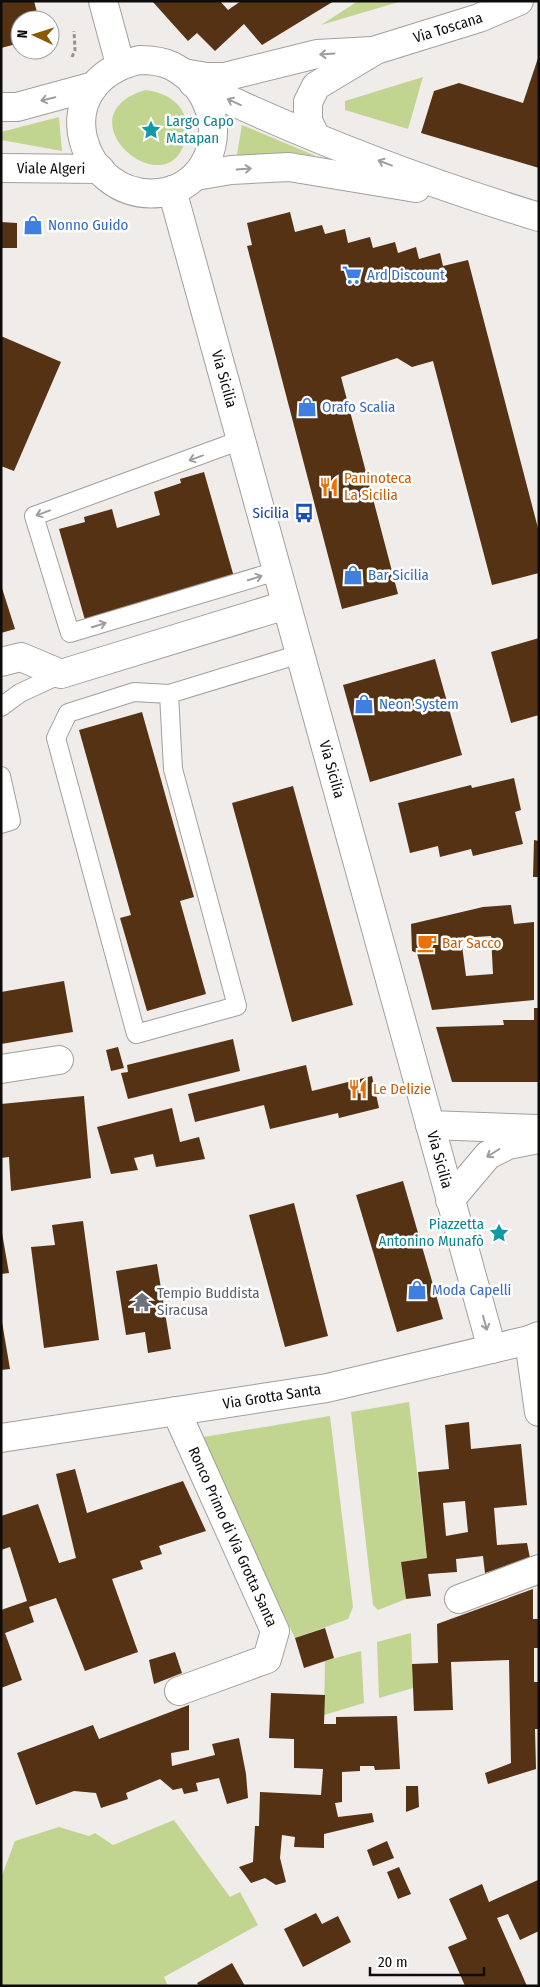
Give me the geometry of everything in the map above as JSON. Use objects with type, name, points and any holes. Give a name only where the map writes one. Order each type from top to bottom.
[{"type":"street","points":[[103,1],[120,64]]},
{"type":"street","name":"Via Toscana","points":[[376,50],[477,10],[519,1]]},
{"type":"street","points":[[188,78],[224,76],[317,54],[376,50]]},
{"type":"street","points":[[316,137],[308,121],[308,102],[316,86],[376,50]]},
{"type":"street","points":[[480,199],[289,167],[231,170],[196,176],[172,190],[153,194],[129,189],[118,185],[90,157],[84,143],[81,128],[82,113],[86,99],[94,86],[101,77],[120,64],[139,60],[159,61],[188,78],[316,137],[480,199],[539,217]]},
{"type":"street","points":[[188,78],[208,103],[213,126],[211,153],[196,176]]},
{"type":"street","points":[[1,107],[17,107],[94,86]]},
{"type":"street","name":"Viale Algeri","points":[[1,168],[100,169]]},
{"type":"street","name":"Via Sicilia","points":[[172,190],[492,1349]]},
{"type":"street","points":[[1,662],[22,657],[61,674],[286,605]]},
{"type":"street","points":[[1,1069],[59,1060]]},
{"type":"street","points":[[430,1124],[539,1129]]},
{"type":"street","points":[[450,1200],[488,1155],[508,1145],[539,1139]]},
{"type":"street","points":[[534,1338],[539,1412]]},
{"type":"street","name":"Via Grotta Santa","points":[[1,1438],[327,1388],[534,1338]]},
{"type":"street","name":"Ronco Primo di Via Grotta Santa","points":[[176,1411],[275,1630],[267,1659],[180,1691]]},
{"type":"street","points":[[459,1598],[539,1569]]},
{"type":"lane","points":[[241,440],[34,516],[70,634],[277,571]]},
{"type":"lane","points":[[169,694],[173,769],[237,1006],[136,1034],[56,738],[68,712],[134,692],[169,694],[300,654]]},
{"type":"lane","points":[[1,707],[20,693],[61,674]]},
{"type":"lane","points":[[1,776],[11,822],[1,824]]},
{"type":"path","points":[[71,58],[74,50],[74,29]]},
{"type":"green space","points":[[358,1],[402,1],[321,25]]},
{"type":"green space","points":[[423,77],[408,129],[345,110],[345,101]]},
{"type":"green space","points":[[145,90],[164,95],[172,100],[183,112],[186,121],[185,141],[175,159],[159,165],[142,161],[126,151],[115,136],[112,119],[121,103]]},
{"type":"green space","points":[[59,117],[62,151],[1,140],[1,132]]},
{"type":"green space","points":[[242,125],[316,156],[289,152],[236,160]]},
{"type":"green space","points":[[409,1402],[427,1558],[401,1562],[406,1599],[378,1610],[373,1605],[351,1412]]},
{"type":"green space","points":[[330,1416],[353,1607],[348,1619],[295,1638],[198,1438]]},
{"type":"green space","points":[[411,1633],[413,1688],[379,1698],[377,1642]]},
{"type":"green space","points":[[361,1651],[364,1703],[324,1715],[325,1661]]},
{"type":"green space","points":[[174,1820],[230,1897],[240,1892],[258,1925],[164,1977],[168,1986],[1,1986],[1,1878],[15,1841],[59,1827],[89,1836],[95,1833],[113,1845]]},
{"type":"building","points":[[1,1],[34,1],[36,10],[10,10],[10,46],[1,48]]},
{"type":"building","points":[[152,1],[220,1],[228,10],[241,1],[334,1],[262,45],[244,24],[215,51],[197,33],[188,41]]},
{"type":"building","points":[[539,55],[539,168],[421,133],[434,91],[459,83],[523,103]]},
{"type":"building","points":[[290,212],[295,232],[322,225],[325,234],[345,229],[348,243],[370,237],[373,248],[395,242],[398,253],[416,247],[419,259],[440,253],[443,266],[468,260],[539,532],[539,573],[492,585],[433,361],[412,367],[397,358],[341,377],[398,594],[342,609],[247,246],[252,245],[247,223]]},
{"type":"building","points":[[1,222],[17,223],[17,248],[1,248]]},
{"type":"building","points":[[1,336],[61,362],[14,471],[1,466]]},
{"type":"building","points":[[204,472],[234,577],[85,620],[59,529],[85,522],[84,517],[112,509],[117,528],[160,515],[154,492],[181,483],[180,479]]},
{"type":"building","points":[[1,585],[15,629],[1,633]]},
{"type":"building","points":[[539,638],[539,715],[511,723],[491,652]]},
{"type":"building","points":[[435,659],[462,755],[370,782],[343,685]]},
{"type":"building","points":[[142,712],[194,897],[180,901],[206,994],[147,1011],[120,918],[131,915],[79,730]]},
{"type":"building","points":[[514,778],[521,810],[515,812],[523,844],[473,856],[471,849],[440,857],[438,846],[410,853],[398,803],[471,785],[472,788]]},
{"type":"building","points":[[293,786],[353,1005],[292,1022],[232,803]]},
{"type":"building","points":[[534,840],[539,841],[539,877],[533,877]]},
{"type":"building","points":[[511,905],[514,924],[534,922],[534,1000],[432,1010],[417,953],[412,951],[411,924],[483,907]],"holes":[[[491,936],[493,974],[466,976],[461,938]]]},
{"type":"building","points":[[64,981],[73,1032],[1,1044],[1,992]]},
{"type":"building","points":[[534,1008],[539,1008],[539,1082],[452,1082],[436,1027],[504,1025],[503,1020],[534,1020]]},
{"type":"building","points":[[233,1039],[240,1071],[128,1099],[121,1073],[128,1072],[127,1065]]},
{"type":"building","points":[[118,1047],[124,1068],[111,1071],[106,1050]]},
{"type":"building","points":[[306,1065],[312,1091],[372,1076],[379,1108],[339,1118],[338,1113],[270,1129],[264,1105],[195,1122],[188,1094]]},
{"type":"building","points":[[84,1096],[91,1178],[11,1191],[9,1157],[1,1158],[1,1104]]},
{"type":"building","points":[[172,1108],[180,1142],[199,1137],[205,1159],[156,1167],[153,1154],[134,1158],[138,1170],[111,1174],[97,1127]]},
{"type":"building","points":[[403,1181],[443,1319],[397,1332],[356,1195]]},
{"type":"building","points":[[294,1203],[328,1336],[285,1347],[249,1215]]},
{"type":"building","points":[[83,1221],[99,1340],[44,1348],[31,1247],[55,1245],[52,1225]]},
{"type":"building","points":[[1,1227],[9,1273],[1,1274]]},
{"type":"building","name":"Tempio Buddista Siracusa","points":[[157,1264],[171,1349],[148,1353],[145,1332],[126,1335],[116,1271]]},
{"type":"building","points":[[1,1316],[10,1369],[1,1370]]},
{"type":"building","points":[[469,1422],[471,1449],[521,1444],[527,1505],[494,1508],[497,1545],[527,1543],[530,1558],[485,1573],[483,1556],[456,1559],[457,1572],[428,1574],[431,1596],[406,1599],[401,1562],[427,1558],[418,1472],[449,1469],[445,1425]],"holes":[[[465,1501],[468,1532],[446,1536],[443,1503]]]},
{"type":"building","points":[[75,1469],[87,1513],[183,1481],[206,1531],[159,1546],[162,1554],[140,1561],[143,1569],[112,1579],[138,1652],[85,1671],[56,1598],[29,1607],[34,1622],[5,1633],[22,1680],[1,1688],[1,1610],[27,1601],[10,1547],[1,1550],[1,1516],[38,1504],[59,1563],[76,1558],[56,1474]]},
{"type":"building","points":[[533,1589],[533,1619],[539,1619],[539,1648],[534,1648],[534,1682],[539,1682],[539,1729],[535,1729],[536,1769],[488,1784],[485,1773],[511,1763],[509,1660],[451,1662],[453,1710],[414,1711],[412,1664],[438,1663],[437,1624]]},
{"type":"building","points":[[325,1628],[334,1658],[304,1668],[295,1638]]},
{"type":"building","points":[[175,1652],[182,1673],[154,1684],[149,1660]]},
{"type":"building","points":[[271,1693],[325,1695],[324,1724],[336,1724],[336,1717],[397,1716],[400,1769],[375,1770],[374,1766],[360,1766],[360,1771],[342,1772],[342,1802],[335,1803],[338,1817],[372,1813],[374,1822],[324,1834],[324,1848],[294,1847],[295,1837],[282,1835],[280,1858],[286,1882],[276,1885],[265,1878],[251,1883],[239,1867],[253,1862],[255,1826],[259,1826],[260,1792],[321,1795],[323,1769],[294,1768],[294,1739],[269,1738]]},
{"type":"building","points":[[189,1705],[189,1750],[171,1753],[172,1766],[215,1755],[212,1744],[239,1738],[246,1774],[248,1798],[227,1804],[219,1778],[196,1783],[198,1791],[184,1794],[182,1788],[173,1790],[160,1779],[126,1793],[128,1799],[101,1808],[96,1793],[74,1791],[36,1805],[17,1753],[93,1725],[99,1739]]},
{"type":"building","points":[[406,1786],[418,1786],[419,1807],[406,1812]]},
{"type":"building","points":[[387,1841],[394,1858],[373,1866],[367,1850]]},
{"type":"building","points":[[399,1867],[411,1894],[398,1899],[387,1872]]},
{"type":"building","points":[[538,1880],[539,1931],[520,1940],[508,1914],[497,1918],[527,1986],[465,1986],[448,1947],[467,1939],[449,1899],[482,1884],[489,1902]]},
{"type":"building","points":[[316,1913],[322,1924],[338,1916],[351,1942],[303,1967],[284,1929]]},
{"type":"building","points":[[232,1963],[245,1986],[199,1986],[197,1983]]},
{"type":"place","name":"Largo Capo Matapan","points":[[151,130]]},
{"type":"place","name":"Nonno Guido","points":[[33,225]]},
{"type":"place","name":"Ard Discount","points":[[352,275]]},
{"type":"place","name":"Orafo Scalia","points":[[307,407]]},
{"type":"place","name":"Paninoteca La Sicilia","points":[[329,487]]},
{"type":"place","name":"Sicilia","points":[[304,513]]},
{"type":"place","name":"Bar Sicilia","points":[[353,575]]},
{"type":"place","name":"Neon System","points":[[364,704]]},
{"type":"place","name":"Bar Sacco","points":[[427,943]]},
{"type":"place","name":"Le Delizie","points":[[358,1089]]},
{"type":"place","name":"Piazzetta Antonino Munafò","points":[[499,1233]]},
{"type":"place","name":"Moda Capelli","points":[[417,1290]]},
{"type":"place","name":"Tempio Buddista Siracusa","points":[[142,1302]]}]
